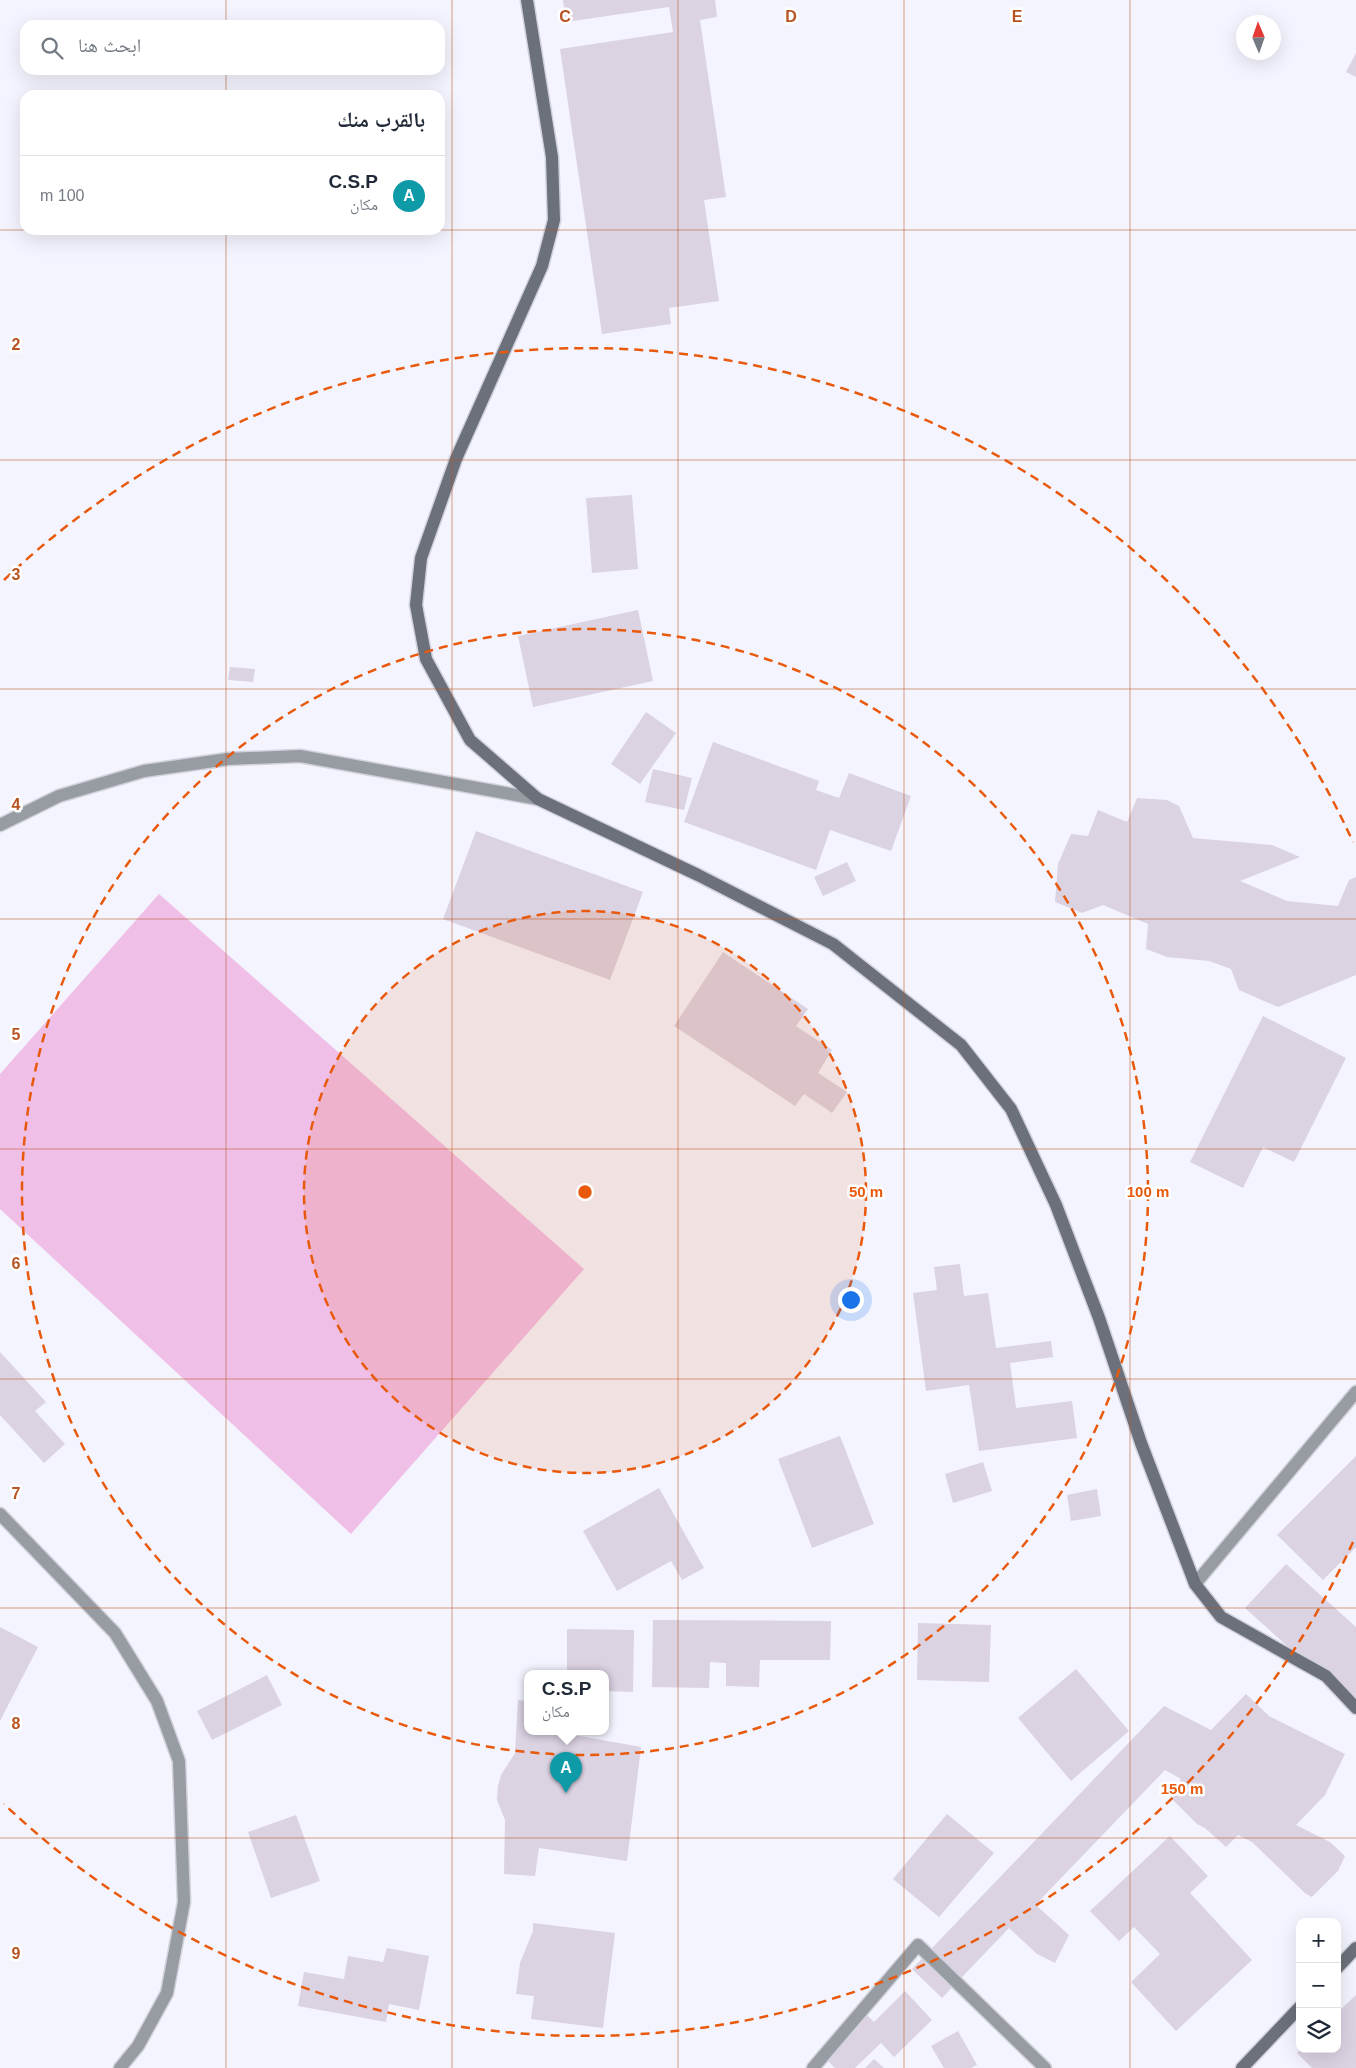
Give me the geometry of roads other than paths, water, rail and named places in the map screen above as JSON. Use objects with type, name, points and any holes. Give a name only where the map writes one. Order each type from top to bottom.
[{"type":"main road","points":[[527,0],[552,157],[554,220],[542,266],[456,459],[421,558],[416,605],[426,659],[470,740],[538,799],[698,875],[833,944],[961,1045],[1011,1109],[1056,1205],[1099,1318],[1144,1452],[1195,1584],[1221,1617],[1326,1676],[1356,1708]]},
{"type":"main road","points":[[1341,1964],[1356,1948]]},
{"type":"main road","points":[[1242,2068],[1299,2008]]},
{"type":"street","points":[[0,825],[59,796],[134,774],[228,759],[300,756],[538,799]]},
{"type":"street","points":[[1195,1584],[1356,1392]]},
{"type":"street","points":[[0,1514],[115,1633],[157,1701],[178,1760],[184,1902],[168,1993],[138,2046],[120,2068]]},
{"type":"street","points":[[813,2068],[918,1945],[1045,2068]]},
{"type":"place","name":"C.S.P","points":[[566,1793]]}]
